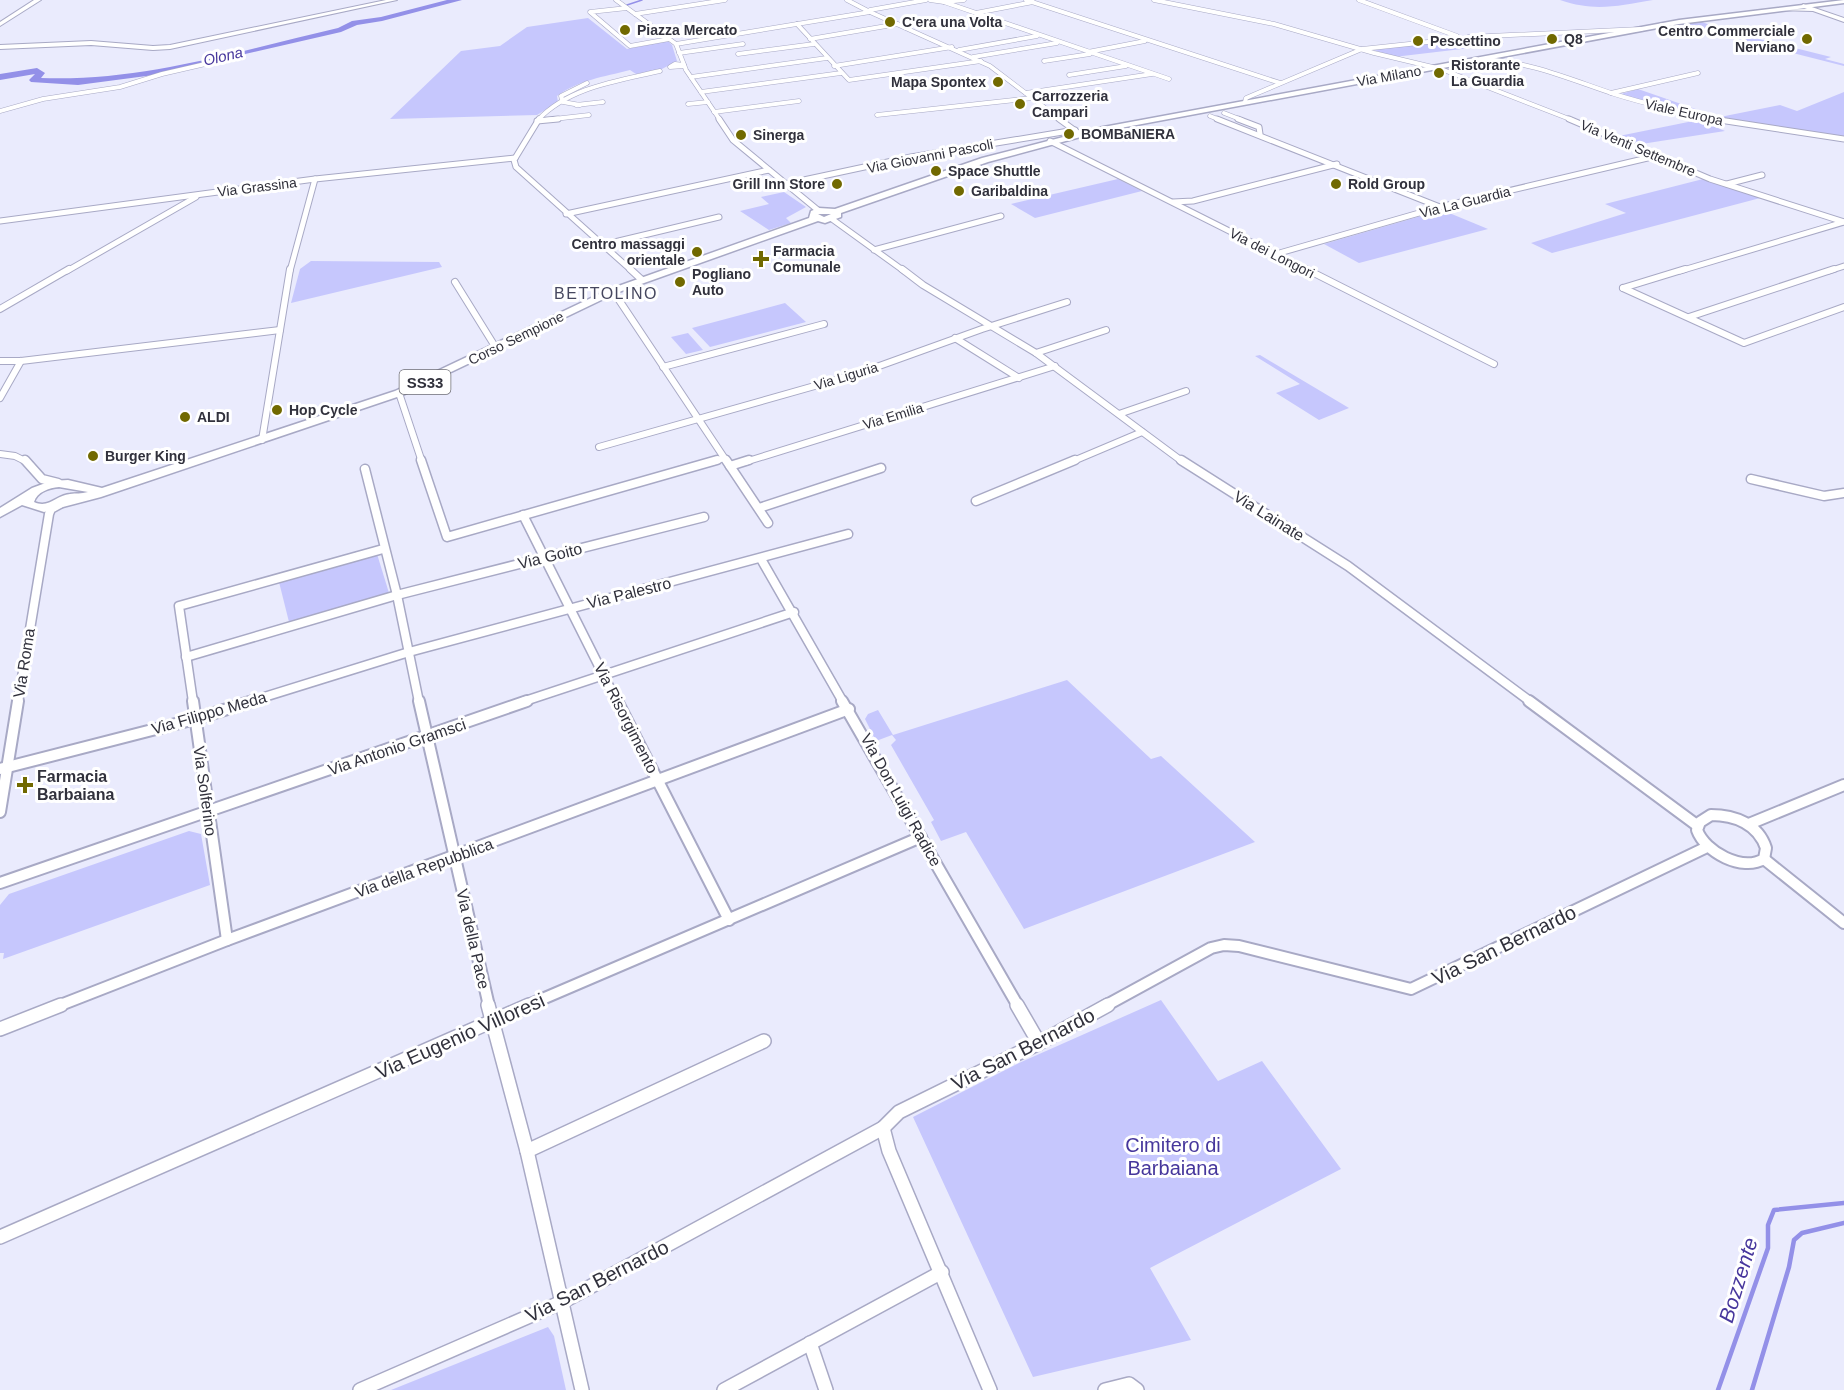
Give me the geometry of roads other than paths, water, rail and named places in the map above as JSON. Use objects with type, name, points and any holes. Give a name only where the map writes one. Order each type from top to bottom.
[{"type":"main road","points":[[1774,9],[1788,5],[1787,1],[1816,4]]},
{"type":"main road","points":[[1822,12],[1815,7],[1844,2]]},
{"type":"main road","name":"Via Milano","points":[[1078,132],[1641,29],[1733,14],[1844,2]]},
{"type":"main road","points":[[817,215],[834,215],[975,163],[1078,132]]},
{"type":"main road","name":"Corso Sempione","points":[[43,510],[262,440],[399,393],[613,291],[817,215]]},
{"type":"main road","name":"Corso Sempione","points":[[58,483],[71,484],[83,489],[100,488],[181,466]]},
{"type":"main road","points":[[0,513],[33,493],[58,483]]},
{"type":"main road","points":[[62,503],[76,493],[76,487]]},
{"type":"main road","points":[[33,493],[27,503],[43,510]]},
{"type":"main road","points":[[0,520],[43,510]]},
{"type":"street","points":[[0,24],[38,0]]},
{"type":"street","points":[[0,47],[91,43],[141,49],[170,47],[394,0]]},
{"type":"street","points":[[616,0],[676,44],[685,67],[733,140],[785,184],[817,215]]},
{"type":"street","points":[[669,39],[630,46],[590,12],[687,0]]},
{"type":"street","points":[[635,14],[725,0]]},
{"type":"street","points":[[847,0],[982,61],[1078,132]]},
{"type":"street","points":[[676,44],[928,0],[944,2],[964,0]]},
{"type":"street","points":[[1026,0],[1280,83]]},
{"type":"street","name":"Via Venti Settembre","points":[[1154,0],[1250,18],[1433,68],[1539,106],[1727,184],[1844,222]]},
{"type":"street","points":[[1359,0],[1457,38],[1468,40],[1468,37],[1641,29]]},
{"type":"street","points":[[1787,1],[1844,20]]},
{"type":"street","points":[[944,2],[1169,79]]},
{"type":"street","points":[[974,13],[1033,2]]},
{"type":"street","points":[[1802,6],[1811,11],[1844,20]]},
{"type":"street","name":"Via Milano","points":[[1733,14],[1790,9],[1811,11]]},
{"type":"street","points":[[797,24],[840,73],[847,79],[855,81],[982,61]]},
{"type":"street","points":[[810,39],[898,24]]},
{"type":"street","points":[[958,50],[1039,36]]},
{"type":"street","points":[[1245,102],[1246,98],[1362,49],[1457,38]]},
{"type":"street","points":[[1044,60],[1090,53],[1148,40]]},
{"type":"street","points":[[973,57],[1059,42]]},
{"type":"street","points":[[679,53],[743,44]]},
{"type":"street","points":[[738,54],[814,44]]},
{"type":"street","points":[[834,66],[952,47]]},
{"type":"street","points":[[1526,50],[1522,55],[1526,62]]},
{"type":"street","points":[[1503,54],[1526,62]]},
{"type":"street","points":[[1503,54],[1518,61]]},
{"type":"street","points":[[691,77],[827,58]]},
{"type":"street","points":[[0,111],[38,100],[127,85],[157,75],[227,59]]},
{"type":"street","points":[[674,67],[682,59]]},
{"type":"street","name":"Viale Europa","points":[[1478,59],[1526,62],[1608,93],[1719,120],[1844,139]]},
{"type":"street","points":[[1069,75],[1129,66]]},
{"type":"street","points":[[642,280],[516,167],[515,158],[537,121],[553,107],[594,86],[674,67],[685,67]]},
{"type":"street","points":[[701,92],[840,73]]},
{"type":"street","points":[[1608,93],[1698,73]]},
{"type":"street","points":[[1026,93],[1153,74]]},
{"type":"street","points":[[877,115],[1033,98]]},
{"type":"street","points":[[714,112],[799,101]]},
{"type":"street","points":[[563,102],[580,105]]},
{"type":"street","points":[[553,107],[603,102]]},
{"type":"street","points":[[688,104],[708,102]]},
{"type":"street","points":[[1224,113],[1259,127],[1260,134]]},
{"type":"street","points":[[537,121],[590,115]]},
{"type":"street","points":[[1210,116],[1337,164],[1440,207]]},
{"type":"street","name":"Via Giovanni Pascoli","points":[[785,184],[908,158],[1078,132]]},
{"type":"street","name":"Via dei Longori","points":[[1050,141],[1494,364]]},
{"type":"street","name":"Via La Guardia","points":[[1276,254],[1440,207],[1656,156]]},
{"type":"street","name":"Via Grassina","points":[[0,221],[315,179],[515,158]]},
{"type":"street","points":[[1180,206],[1337,164]]},
{"type":"street","points":[[566,214],[769,170]]},
{"type":"street","points":[[1727,184],[1762,175]]},
{"type":"street","points":[[262,440],[279,330],[303,213],[315,179]]},
{"type":"street","points":[[0,309],[200,194]]},
{"type":"street","points":[[1171,202],[1192,201]]},
{"type":"street","name":"Via Lainate","points":[[834,215],[874,250],[923,285],[1036,353],[1176,457],[1357,572],[1698,826]]},
{"type":"street","points":[[874,250],[1001,216]]},
{"type":"street","points":[[602,245],[719,217]]},
{"type":"street","points":[[1844,222],[1623,288],[1744,343],[1844,308]]},
{"type":"street","points":[[1689,318],[1844,266]]},
{"type":"street","points":[[456,282],[496,348]]},
{"type":"street","points":[[613,291],[768,523]]},
{"type":"street","name":"Via Liguria","points":[[599,447],[857,374],[955,338],[1067,302]]},
{"type":"street","points":[[663,367],[824,324]]},
{"type":"street","points":[[0,361],[21,361],[279,330]]},
{"type":"street","points":[[1036,353],[1106,330]]},
{"type":"street","points":[[955,338],[1019,378]]},
{"type":"street","points":[[0,398],[21,361]]},
{"type":"street","name":"Via Emilia","points":[[730,466],[1055,366]]},
{"type":"street","points":[[1119,414],[1186,391]]},
{"type":"street","points":[[399,393],[447,537],[724,458]]},
{"type":"street","points":[[976,501],[1142,432]]},
{"type":"street","points":[[0,454],[14,455],[27,460],[40,477],[48,482],[58,483]]},
{"type":"street","points":[[759,508],[881,468]]},
{"type":"street","name":"Via della Pace","points":[[365,469],[383,549],[397,595],[426,737],[492,1021],[527,1152],[582,1390]]},
{"type":"street","points":[[33,493],[40,486],[40,477]]},
{"type":"street","points":[[1750,479],[1824,496],[1844,494]]},
{"type":"street","name":"Via Roma","points":[[0,812],[3,768],[43,510]]},
{"type":"street","name":"Via Risorgimento","points":[[523,515],[729,920]]},
{"type":"street","name":"Via Goito","points":[[186,657],[397,595],[704,517]]},
{"type":"street","name":"Via Palestro","points":[[409,652],[848,534]]},
{"type":"street","name":"Via Solferino","points":[[227,940],[179,606],[383,549]]},
{"type":"street","name":"Via Don Luigi Radice","points":[[761,559],[794,612],[1039,1043]]},
{"type":"street","name":"Via Antonio Gramsci","points":[[0,883],[604,674],[794,612]]},
{"type":"street","name":"Via Filippo Meda","points":[[3,768],[195,718],[409,652]]},
{"type":"street","name":"Via della Repubblica","points":[[0,1029],[227,940],[454,857],[657,778],[849,709]]},
{"type":"street","points":[[1749,824],[1844,785]]},
{"type":"street","points":[[1711,815],[1723,815],[1749,824],[1760,833],[1768,852],[1764,859],[1755,863],[1742,864],[1728,860],[1707,847],[1699,835],[1698,826],[1702,819],[1711,815]]},
{"type":"street","name":"Via Eugenio Villoresi","points":[[0,1237],[492,1021],[921,837]]},
{"type":"street","name":"Via San Bernardo","points":[[360,1390],[562,1302],[884,1128],[899,1112],[1039,1043],[1211,948],[1224,945],[1239,946],[1412,989],[1707,847]]},
{"type":"street","points":[[1764,859],[1844,922]]},
{"type":"street","points":[[527,1152],[764,1041]]},
{"type":"street","points":[[884,1128],[889,1151],[990,1390]]},
{"type":"street","points":[[724,1390],[942,1272]]},
{"type":"street","points":[[810,1343],[826,1390]]},
{"type":"street","points":[[1105,1390],[1129,1384],[1137,1390]]},
{"type":"waterway","name":"Olona","points":[[0,77],[37,71],[41,73],[34,80],[78,82],[154,72],[341,30],[355,23],[382,19],[458,0]]},
{"type":"waterway","points":[[627,5],[642,0]]},
{"type":"waterway","name":"Bozzente","points":[[1718,1390],[1768,1248],[1768,1225],[1774,1210],[1844,1203]]},
{"type":"waterway","name":"Bozzente","points":[[1752,1390],[1789,1267],[1794,1240],[1802,1233],[1844,1223]]},
{"type":"place","name":"C'era una Volta","points":[[890,22]]},
{"type":"place","name":"Piazza Mercato","points":[[625,30]]},
{"type":"place","name":"Q8","points":[[1552,39]]},
{"type":"place","name":"Centro Commerciale Nerviano","points":[[1807,39]]},
{"type":"place","name":"Pescettino","points":[[1418,41]]},
{"type":"place","name":"Ristorante La Guardia","points":[[1439,73]]},
{"type":"place","name":"Mapa Spontex","points":[[998,82]]},
{"type":"place","name":"Carrozzeria Campari","points":[[1020,104]]},
{"type":"place","name":"BOMBaNIERA","points":[[1069,134]]},
{"type":"place","name":"Sinerga","points":[[741,135]]},
{"type":"place","name":"Space Shuttle","points":[[936,171]]},
{"type":"place","name":"Grill Inn Store","points":[[837,184]]},
{"type":"place","name":"Rold Group","points":[[1336,184]]},
{"type":"place","name":"Garibaldina","points":[[959,191]]},
{"type":"place","name":"Centro massaggi orientale","points":[[697,252]]},
{"type":"place","name":"Farmacia Comunale","points":[[761,259]]},
{"type":"place","name":"Pogliano Auto","points":[[680,282]]},
{"type":"place","name":"Hop Cycle","points":[[277,410]]},
{"type":"place","name":"ALDI","points":[[185,417]]},
{"type":"place","name":"Burger King","points":[[93,456]]},
{"type":"place","name":"Farmacia Barbaiana","points":[[25,785]]},
{"type":"district","name":"BETTOLINO","points":[[606,293]]},
{"type":"park label","name":"Cimitero di Barbaiana","points":[[1173,1156]]}]
